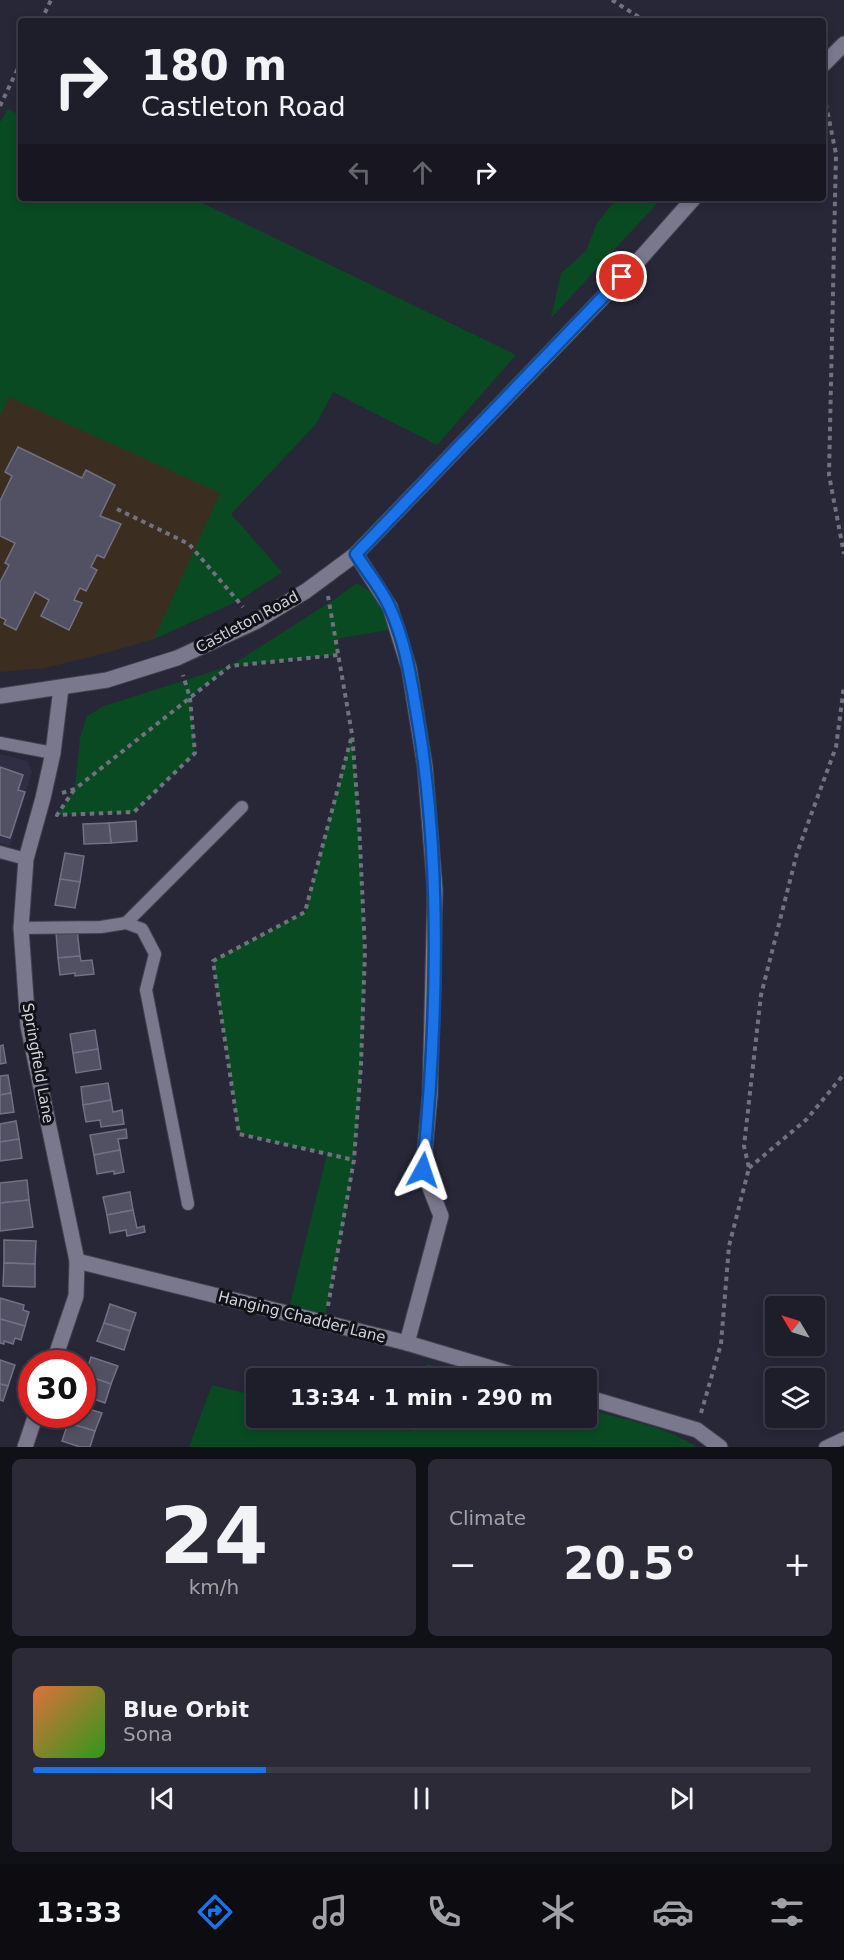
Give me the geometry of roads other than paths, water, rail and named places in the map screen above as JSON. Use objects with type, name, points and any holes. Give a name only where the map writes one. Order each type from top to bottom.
[{"type":"street","points":[[826,62],[844,44]]},
{"type":"street","name":"Castleton Road","points":[[0,696],[107,680],[177,658],[255,621],[306,591],[356,554],[639,260],[691,201]]},
{"type":"street","points":[[356,554],[390,607],[409,668],[425,767],[435,890],[430,1095],[423,1170],[441,1216],[408,1343]]},
{"type":"street","name":"Springfield Lane","points":[[58,1350],[76,1296],[77,1260],[28,1026],[21,928],[26,859],[53,753],[61,688]]},
{"type":"street","name":"Hanging Chadder Lane","points":[[77,1260],[408,1343],[492,1368]]},
{"type":"street","points":[[597,1400],[697,1430],[720,1447]]},
{"type":"street","points":[[26,1447],[32,1428]]},
{"type":"lane","points":[[0,743],[53,753]]},
{"type":"lane","points":[[126,924],[242,807]]},
{"type":"lane","points":[[0,852],[26,859]]},
{"type":"lane","points":[[21,928],[101,927],[126,924],[142,929],[155,954],[146,990],[188,1204]]},
{"type":"lane","points":[[825,1447],[844,1438]]}]
